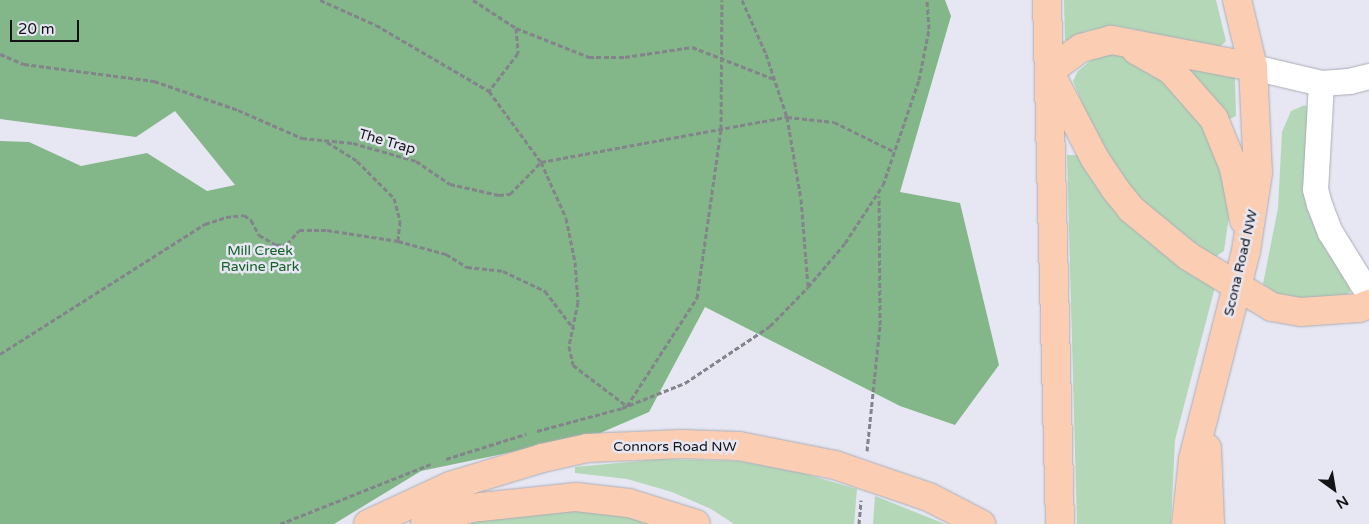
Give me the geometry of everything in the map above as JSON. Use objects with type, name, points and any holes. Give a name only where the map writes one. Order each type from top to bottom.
[{"type":"main road","points":[[1047,0],[1060,524]]},
{"type":"main road","name":"Scona Road NW","points":[[1186,524],[1193,459],[1205,402],[1246,251],[1258,173],[1253,67],[1237,0]]},
{"type":"main road","points":[[1049,71],[1081,48],[1111,40],[1253,67]]},
{"type":"main road","points":[[1111,40],[1152,57],[1171,70],[1214,119],[1234,168],[1244,220],[1246,251]]},
{"type":"main road","points":[[1049,71],[1095,159],[1132,209],[1161,236],[1236,288],[1269,306],[1287,310],[1359,308],[1369,304]]},
{"type":"main road","points":[[1205,402],[1210,524]]},
{"type":"main road","name":"Connors Road NW","points":[[368,524],[450,486],[542,458],[587,448],[626,445],[739,446],[792,454],[864,473],[929,497],[981,524]]},
{"type":"main road","points":[[424,524],[471,508],[576,497],[629,503],[696,524]]},
{"type":"street","points":[[1253,67],[1321,83],[1349,81],[1369,76]]},
{"type":"street","points":[[1321,83],[1316,189],[1319,204],[1330,232],[1369,295]]},
{"type":"path","points":[[320,0],[376,25],[489,91],[541,162],[560,199],[572,241],[578,302],[574,329],[568,346],[573,365],[627,406]]},
{"type":"path","points":[[474,0],[516,28],[589,57],[625,57],[692,47],[719,55],[752,73],[774,79]]},
{"type":"path","points":[[627,406],[697,298],[721,129],[719,55],[722,0]]},
{"type":"path","points":[[742,0],[774,79],[787,117],[801,199],[808,287]]},
{"type":"path","points":[[280,524],[475,447],[627,406],[685,383],[722,360],[770,326],[808,287],[879,195],[895,152],[927,47],[927,0]]},
{"type":"path","points":[[489,91],[518,52],[516,28]]},
{"type":"path","name":"The Trap","points":[[0,54],[24,64],[154,81],[238,110],[302,138],[353,143],[416,161],[450,184],[499,195],[510,194],[541,162]]},
{"type":"path","points":[[541,162],[787,117],[834,122],[895,152]]},
{"type":"path","points":[[322,140],[357,162],[394,198],[400,220],[398,241]]},
{"type":"path","points":[[859,524],[880,325],[879,195]]},
{"type":"path","points":[[0,354],[205,224],[226,217],[244,215],[251,220],[260,235],[276,246],[287,244],[299,230],[327,230],[398,241],[446,254],[467,267],[503,272],[545,291],[574,329]]},
{"type":"green space","name":"Mill Creek Ravine Park","points":[[0,0],[945,0],[951,16],[900,192],[960,203],[999,365],[955,425],[900,406],[705,307],[649,412],[598,434],[421,471],[334,524],[0,524],[0,141],[29,142],[81,166],[147,153],[207,191],[235,185],[175,111],[136,137],[0,119]]},
{"type":"green space","points":[[1064,0],[1216,0],[1226,41],[1219,48],[1118,26],[1086,31],[1069,41],[1065,40]]},
{"type":"green space","points":[[1115,54],[1132,57],[1193,105],[1226,177],[1229,216],[1224,251],[1212,259],[1184,241],[1125,185],[1099,145],[1073,81],[1078,71],[1094,58]]},
{"type":"green space","points":[[1190,61],[1229,71],[1235,78],[1236,116],[1228,120],[1187,69]]},
{"type":"green space","points":[[1305,105],[1310,110],[1306,203],[1311,218],[1350,283],[1350,292],[1342,298],[1310,302],[1279,295],[1263,284],[1278,208],[1282,132],[1291,111]]},
{"type":"green space","points":[[1067,155],[1079,155],[1215,287],[1175,440],[1171,524],[1077,524]]},
{"type":"green space","points":[[662,459],[739,461],[802,473],[857,489],[854,524],[734,524],[711,509],[672,492],[627,479],[575,473],[575,467]]},
{"type":"green space","points":[[875,496],[945,524],[873,524]]},
{"type":"green space","points":[[586,510],[636,518],[653,524],[462,524],[504,515]]}]
